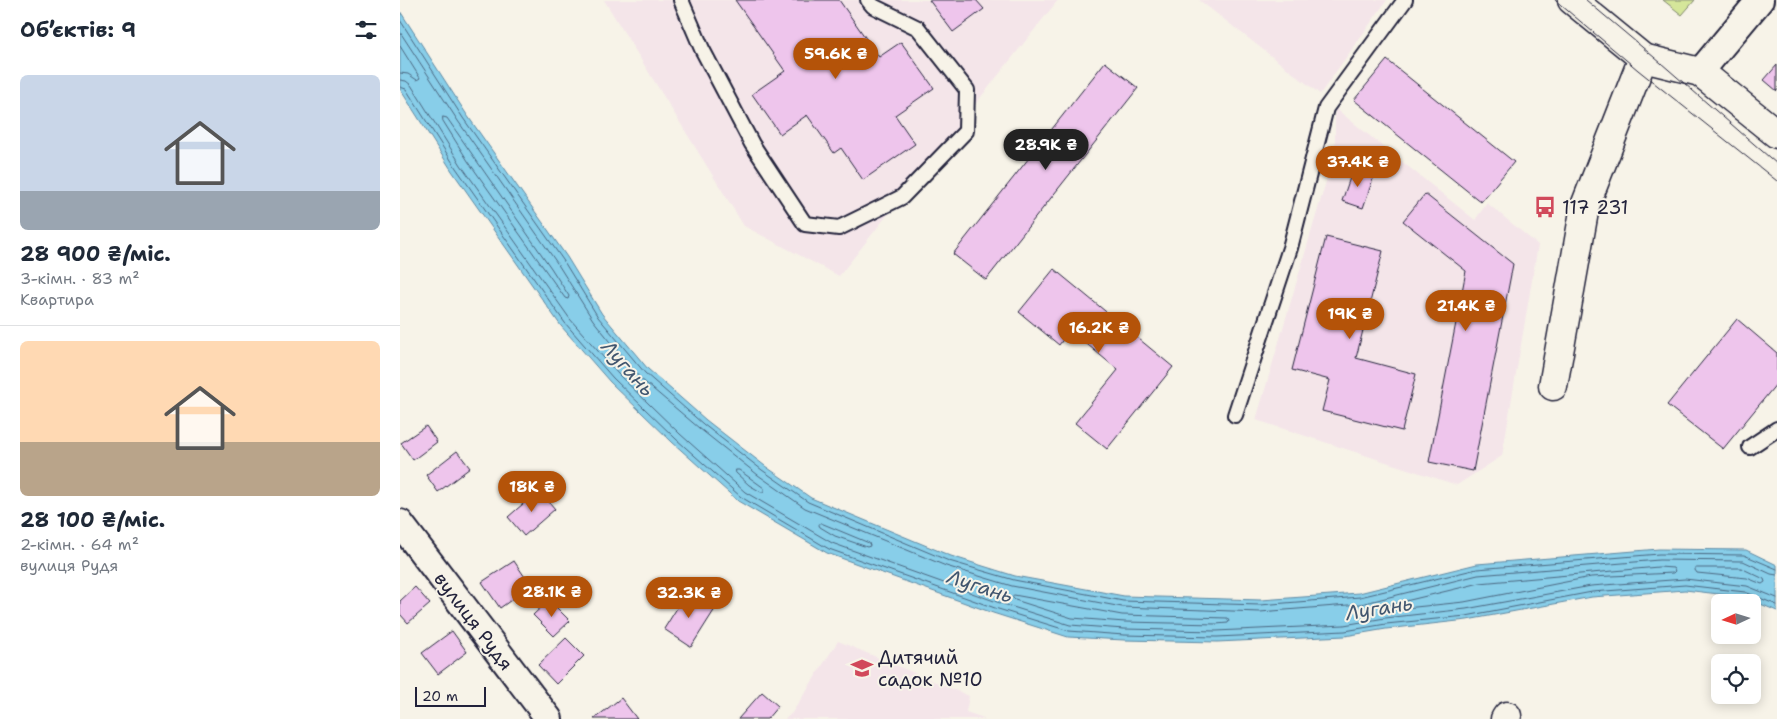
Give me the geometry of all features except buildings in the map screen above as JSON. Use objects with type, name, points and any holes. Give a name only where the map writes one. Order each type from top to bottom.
[{"type":"street","points":[[1572,0],[1643,58],[1700,72],[1777,134]]},
{"type":"street","points":[[1700,72],[1760,0]]},
{"type":"street","points":[[1553,386],[1585,206],[1643,58]]},
{"type":"street","name":"вулиця Рудя","points":[[400,523],[549,719]]},
{"type":"lane","points":[[681,0],[702,49],[752,144],[805,224],[839,228],[902,197],[966,131],[967,90],[918,28],[873,6],[868,0]]},
{"type":"lane","points":[[1235,415],[1290,248],[1326,108],[1404,0]]},
{"type":"lane","points":[[1750,447],[1777,429]]},
{"type":"shaded area","points":[[604,0],[1058,0],[839,276],[744,226]]},
{"type":"shaded area","points":[[1199,0],[1387,0],[1320,94]]},
{"type":"shaded area","points":[[1335,108],[1475,220],[1487,203],[1538,245],[1502,456],[1457,485],[1256,420],[1335,151]]},
{"type":"shaded area","name":"Дитячий садок №10","points":[[838,641],[969,696],[966,712],[987,719],[785,719],[792,713]]},
{"type":"green space","points":[[1663,0],[1695,0],[1682,15]]},
{"type":"water","name":"Лугань","points":[[400,11],[467,115],[567,257],[602,314],[648,369],[706,420],[765,466],[811,498],[951,556],[1015,576],[1124,596],[1261,600],[1359,593],[1477,564],[1659,549],[1746,550],[1777,565],[1777,611],[1761,604],[1761,594],[1719,594],[1685,590],[1592,597],[1467,620],[1386,629],[1345,636],[1217,642],[1068,637],[993,613],[827,553],[738,501],[672,442],[610,382],[561,326],[452,171],[400,89]]},
{"type":"tram line","points":[[1555,0],[1638,70],[1777,181]]},
{"type":"tram line","points":[[1586,0],[1777,164]]},
{"type":"place","name":"117 231","points":[[1545,207]]},
{"type":"place","name":"Дитячий садок №10","points":[[862,668]]}]
